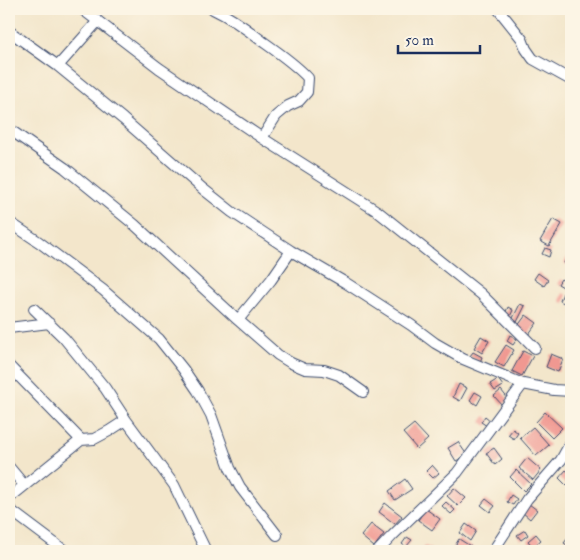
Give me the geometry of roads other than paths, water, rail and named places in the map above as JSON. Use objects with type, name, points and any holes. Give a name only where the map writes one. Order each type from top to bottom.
[{"type":"street","points":[[82,9],[159,68],[262,138],[377,211],[480,294],[535,348]]},
{"type":"street","points":[[212,9],[250,32],[299,68],[308,78],[307,92],[299,101],[288,106],[276,116],[262,138]]},
{"type":"street","points":[[498,9],[522,39],[533,59],[571,80]]},
{"type":"street","points":[[58,66],[98,21]]},
{"type":"street","points":[[9,31],[58,66],[232,212],[291,251],[346,283],[411,325],[435,343],[463,359],[523,384],[571,391]]},
{"type":"street","points":[[9,129],[65,168],[135,225],[278,355],[291,364],[305,369],[324,370],[339,375],[363,392]]},
{"type":"street","points":[[9,222],[40,242],[104,290],[159,340],[198,391],[211,415],[230,468],[240,486],[277,535]]},
{"type":"street","points":[[238,320],[271,280],[291,251]]},
{"type":"street","points":[[34,309],[64,338],[105,388],[126,420],[174,484],[206,551]]},
{"type":"street","points":[[9,328],[49,323]]},
{"type":"street","points":[[9,366],[81,440]]},
{"type":"street","points":[[378,551],[457,473],[523,384]]},
{"type":"street","points":[[9,498],[81,440],[94,438],[126,420]]},
{"type":"street","points":[[493,551],[527,498],[561,460],[571,442]]},
{"type":"street","points":[[9,467],[24,485]]},
{"type":"street","points":[[9,509],[65,551]]}]
